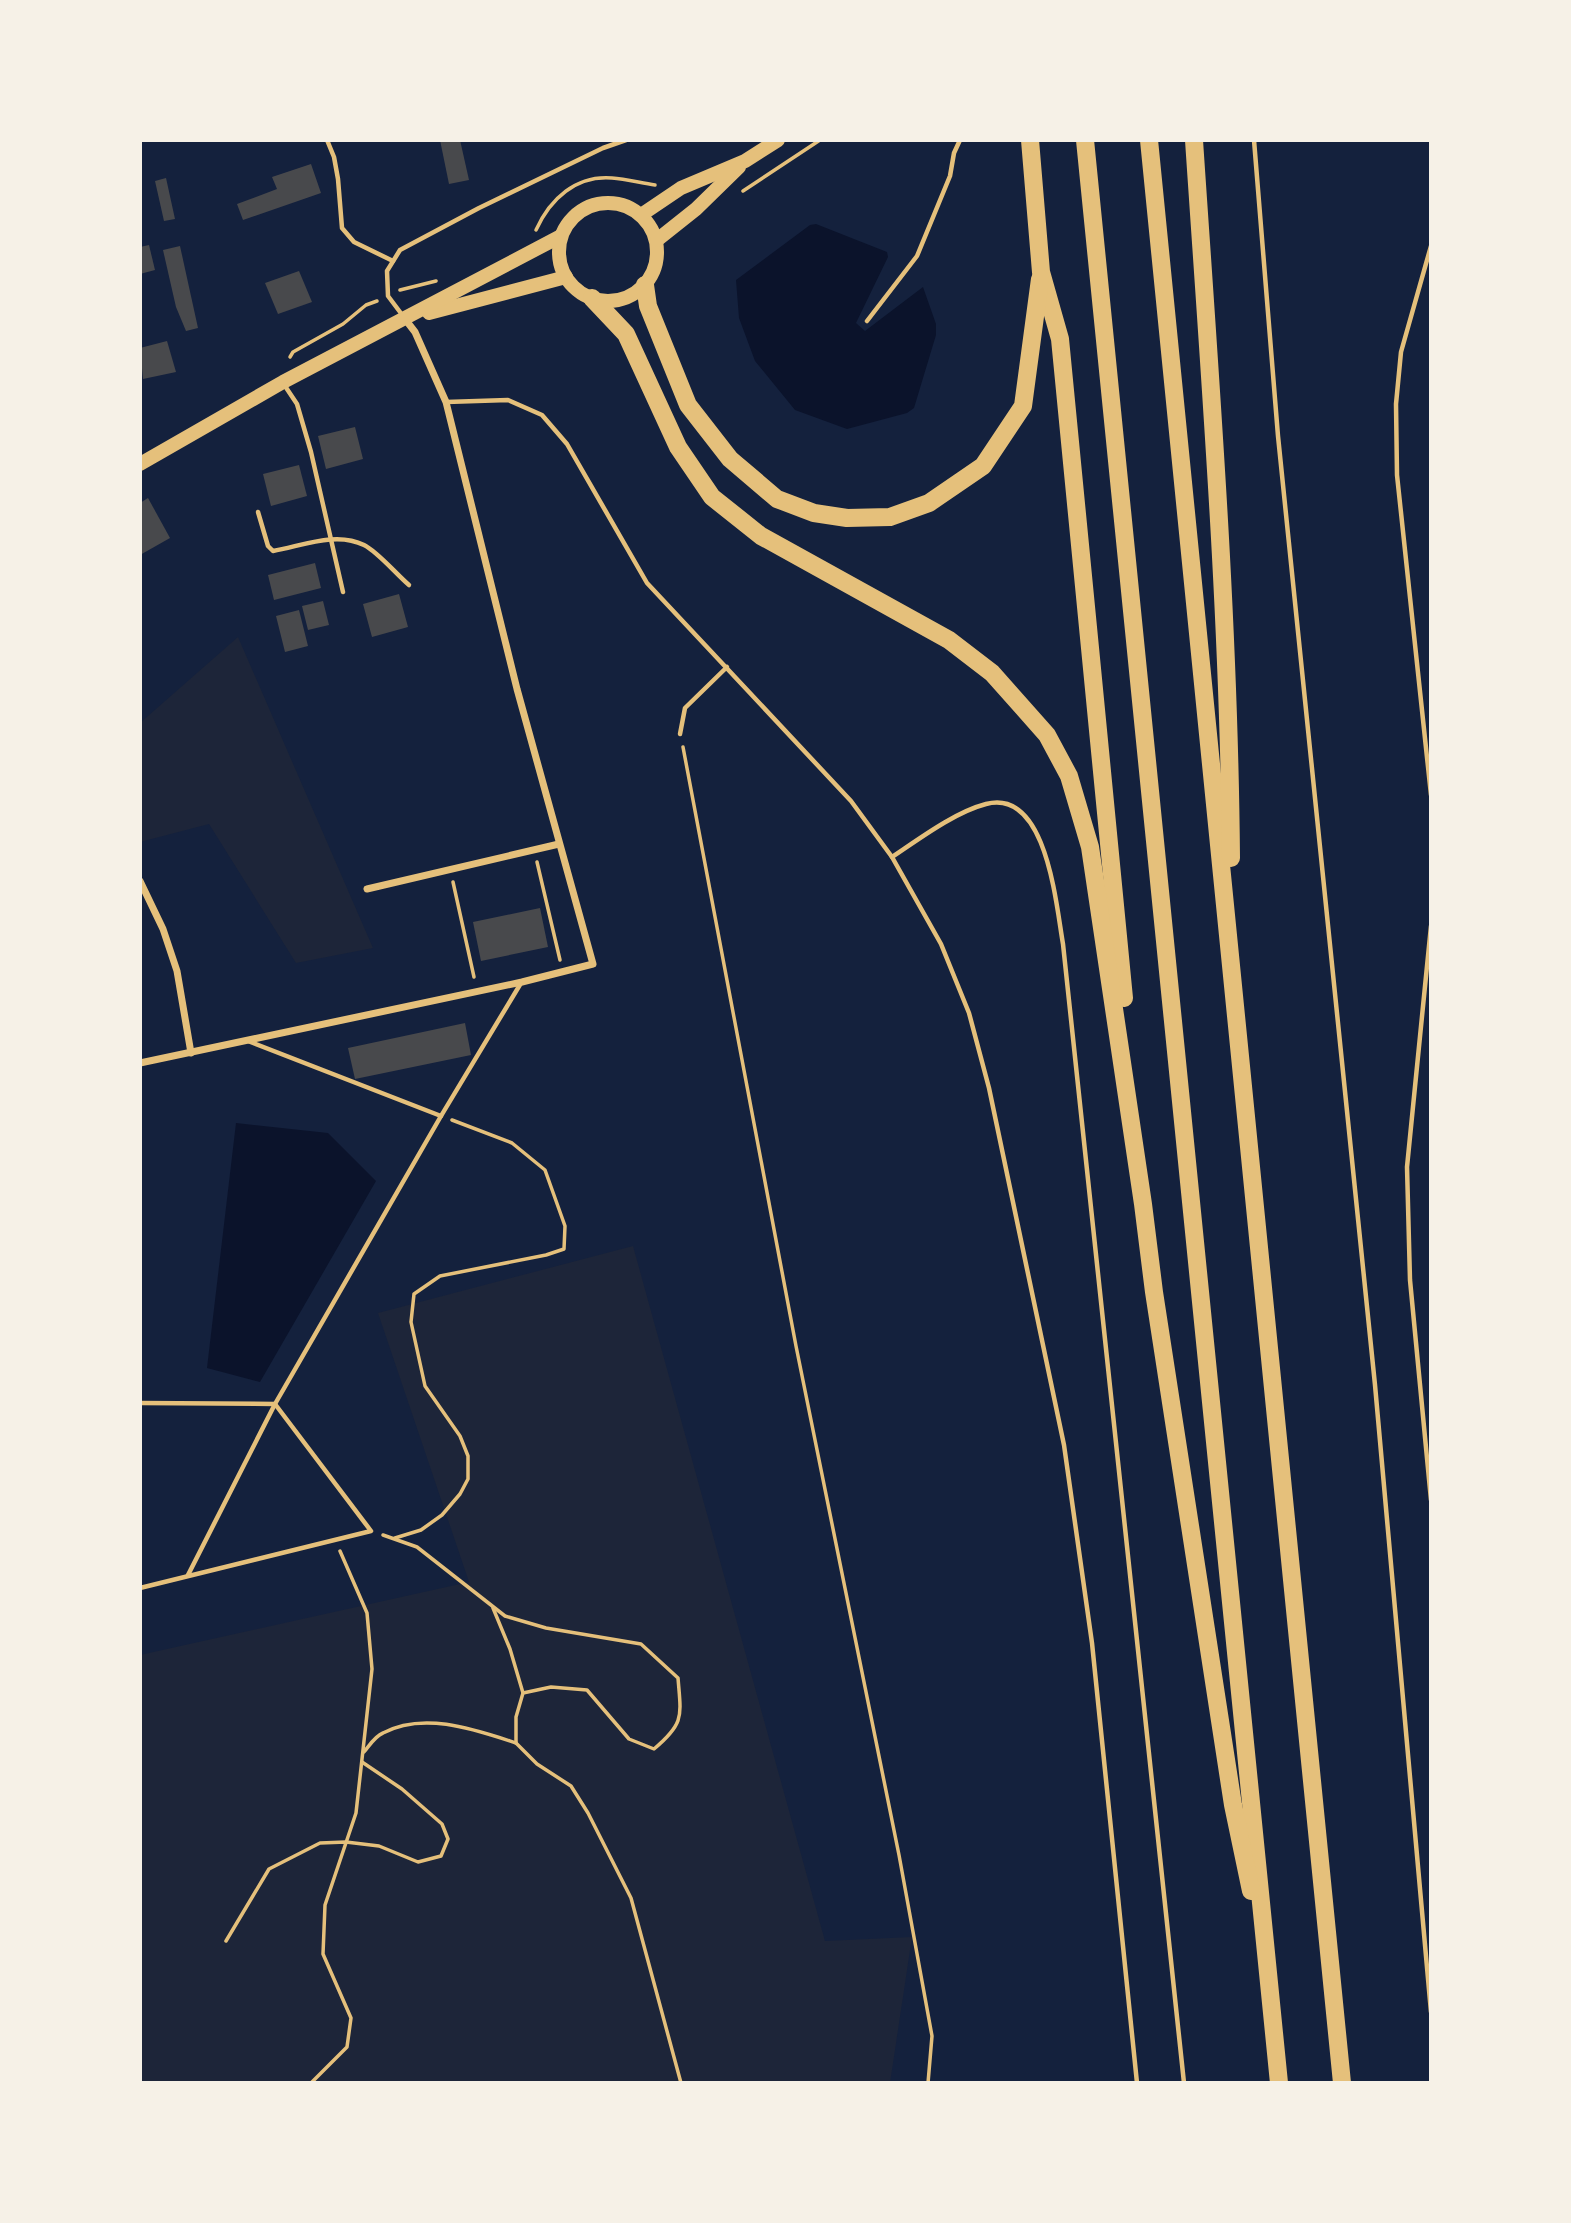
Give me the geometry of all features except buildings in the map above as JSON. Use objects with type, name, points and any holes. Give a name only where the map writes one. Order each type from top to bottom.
[{"type":"highway","points":[[1030,140],[1041,272],[1060,339],[1143,1204]]},
{"type":"highway","points":[[1085,140],[1279,2083]]},
{"type":"highway","points":[[1149,140],[1342,2083]]},
{"type":"highway","points":[[1194,140],[1224,580],[1230,734],[1232,966]]},
{"type":"highway","points":[[645,285],[648,306],[688,405],[730,459],[777,499],[814,513],[847,518],[890,517],[929,503],[983,466],[1023,406],[1041,272]]},
{"type":"highway","points":[[592,298],[626,334],[678,447],[712,497],[761,536],[949,640],[992,673],[1048,735],[1069,776],[1090,847],[1154,1292],[1233,1805],[1271,1991]]},
{"type":"main road","points":[[641,215],[681,188],[744,161],[778,140]]},
{"type":"main road","points":[[657,240],[696,209],[744,161]]},
{"type":"main road","points":[[611,202],[627,206],[641,215],[651,226],[657,240],[656,264],[645,285],[634,294],[606,301],[582,293],[566,277],[559,250],[561,236],[575,216],[595,204],[611,202]]},
{"type":"main road","points":[[140,464],[283,382],[561,236]]},
{"type":"main road","points":[[405,319],[566,277]]},
{"type":"street","points":[[140,1063],[522,982],[593,964],[509,656],[446,402],[415,332],[405,319]]},
{"type":"street","points":[[367,889],[559,844]]},
{"type":"street","points":[[140,880],[163,929],[177,971],[191,1053]]},
{"type":"lane","points":[[327,140],[338,178],[342,228],[354,242],[393,261]]},
{"type":"lane","points":[[405,319],[387,296],[387,271],[400,250],[421,236],[603,148],[626,140]]},
{"type":"lane","points":[[867,321],[916,256],[950,176],[954,153],[960,140]]},
{"type":"lane","points":[[1254,140],[1278,436],[1375,1385],[1431,2012]]},
{"type":"lane","points":[[1431,246],[1401,352],[1396,404],[1397,475],[1431,795]]},
{"type":"lane","points":[[283,382],[297,404],[311,452],[343,592]]},
{"type":"lane","points":[[446,402],[508,400],[542,415],[567,444],[647,583],[851,801],[892,858],[940,944],[970,1013],[989,1088],[1064,1445],[1092,1643],[1137,2083]]},
{"type":"lane","points":[[258,512],[268,546],[273,551],[338,538],[365,545],[409,585]]},
{"type":"lane","points":[[680,734],[685,708],[727,667]]},
{"type":"lane","points":[[892,858],[923,836],[967,812],[987,803],[1006,803],[1028,817],[1040,838],[1053,887],[1063,944],[1184,2083]]},
{"type":"lane","points":[[1431,926],[1407,1167],[1410,1280],[1431,1500]]},
{"type":"lane","points":[[188,1575],[275,1404],[441,1116],[522,982]]},
{"type":"lane","points":[[247,1040],[441,1116]]},
{"type":"lane","points":[[140,1403],[275,1404]]},
{"type":"lane","points":[[140,1588],[371,1531],[275,1404]]},
{"type":"path","points":[[742,192],[820,140]]},
{"type":"path","points":[[534,233],[553,201],[571,186],[590,179],[611,177],[656,185]]},
{"type":"path","points":[[283,382],[286,363],[293,352],[343,324],[366,304],[407,287],[442,280]]},
{"type":"path","points":[[680,734],[796,1346],[932,2036],[928,2083]]},
{"type":"path","points":[[534,850],[562,972]]},
{"type":"path","points":[[450,870],[477,991]]},
{"type":"path","points":[[393,1538],[421,1530],[442,1515],[460,1494],[468,1479],[468,1456],[460,1436],[425,1386],[411,1322],[414,1294],[440,1276],[564,1249],[565,1226],[545,1170],[512,1143],[441,1116]]},
{"type":"path","points":[[371,1531],[417,1547],[505,1616],[546,1628],[641,1644],[678,1678],[681,1709],[675,1732],[654,1749],[629,1740],[587,1690],[551,1687],[523,1693]]},
{"type":"path","points":[[311,2083],[347,2047],[351,2018],[323,1954],[325,1905],[356,1813],[372,1669],[367,1613],[336,1539]]},
{"type":"path","points":[[492,1606],[510,1649],[523,1693],[516,1717],[516,1743]]},
{"type":"path","points":[[363,1754],[381,1733],[408,1724],[456,1725],[516,1743],[537,1764],[571,1786],[588,1813],[631,1898],[681,2083]]},
{"type":"path","points":[[226,1941],[269,1869],[320,1843],[346,1842],[379,1846],[418,1862],[441,1856],[448,1839],[442,1824],[402,1789],[362,1762]]},
{"type":"shaded area","points":[[816,224],[887,252],[888,257],[856,323],[865,331],[923,287],[936,324],[936,335],[914,408],[907,413],[847,429],[795,410],[755,361],[739,318],[736,280],[810,225]]},
{"type":"shaded area","points":[[238,637],[373,948],[296,963],[209,824],[140,842],[140,723]]},
{"type":"shaded area","points":[[236,1123],[328,1133],[376,1181],[260,1382],[207,1368]]},
{"type":"shaded area","points":[[633,1246],[825,1941],[912,1937],[890,2083],[140,2083],[140,1655],[469,1582],[378,1313]]}]
